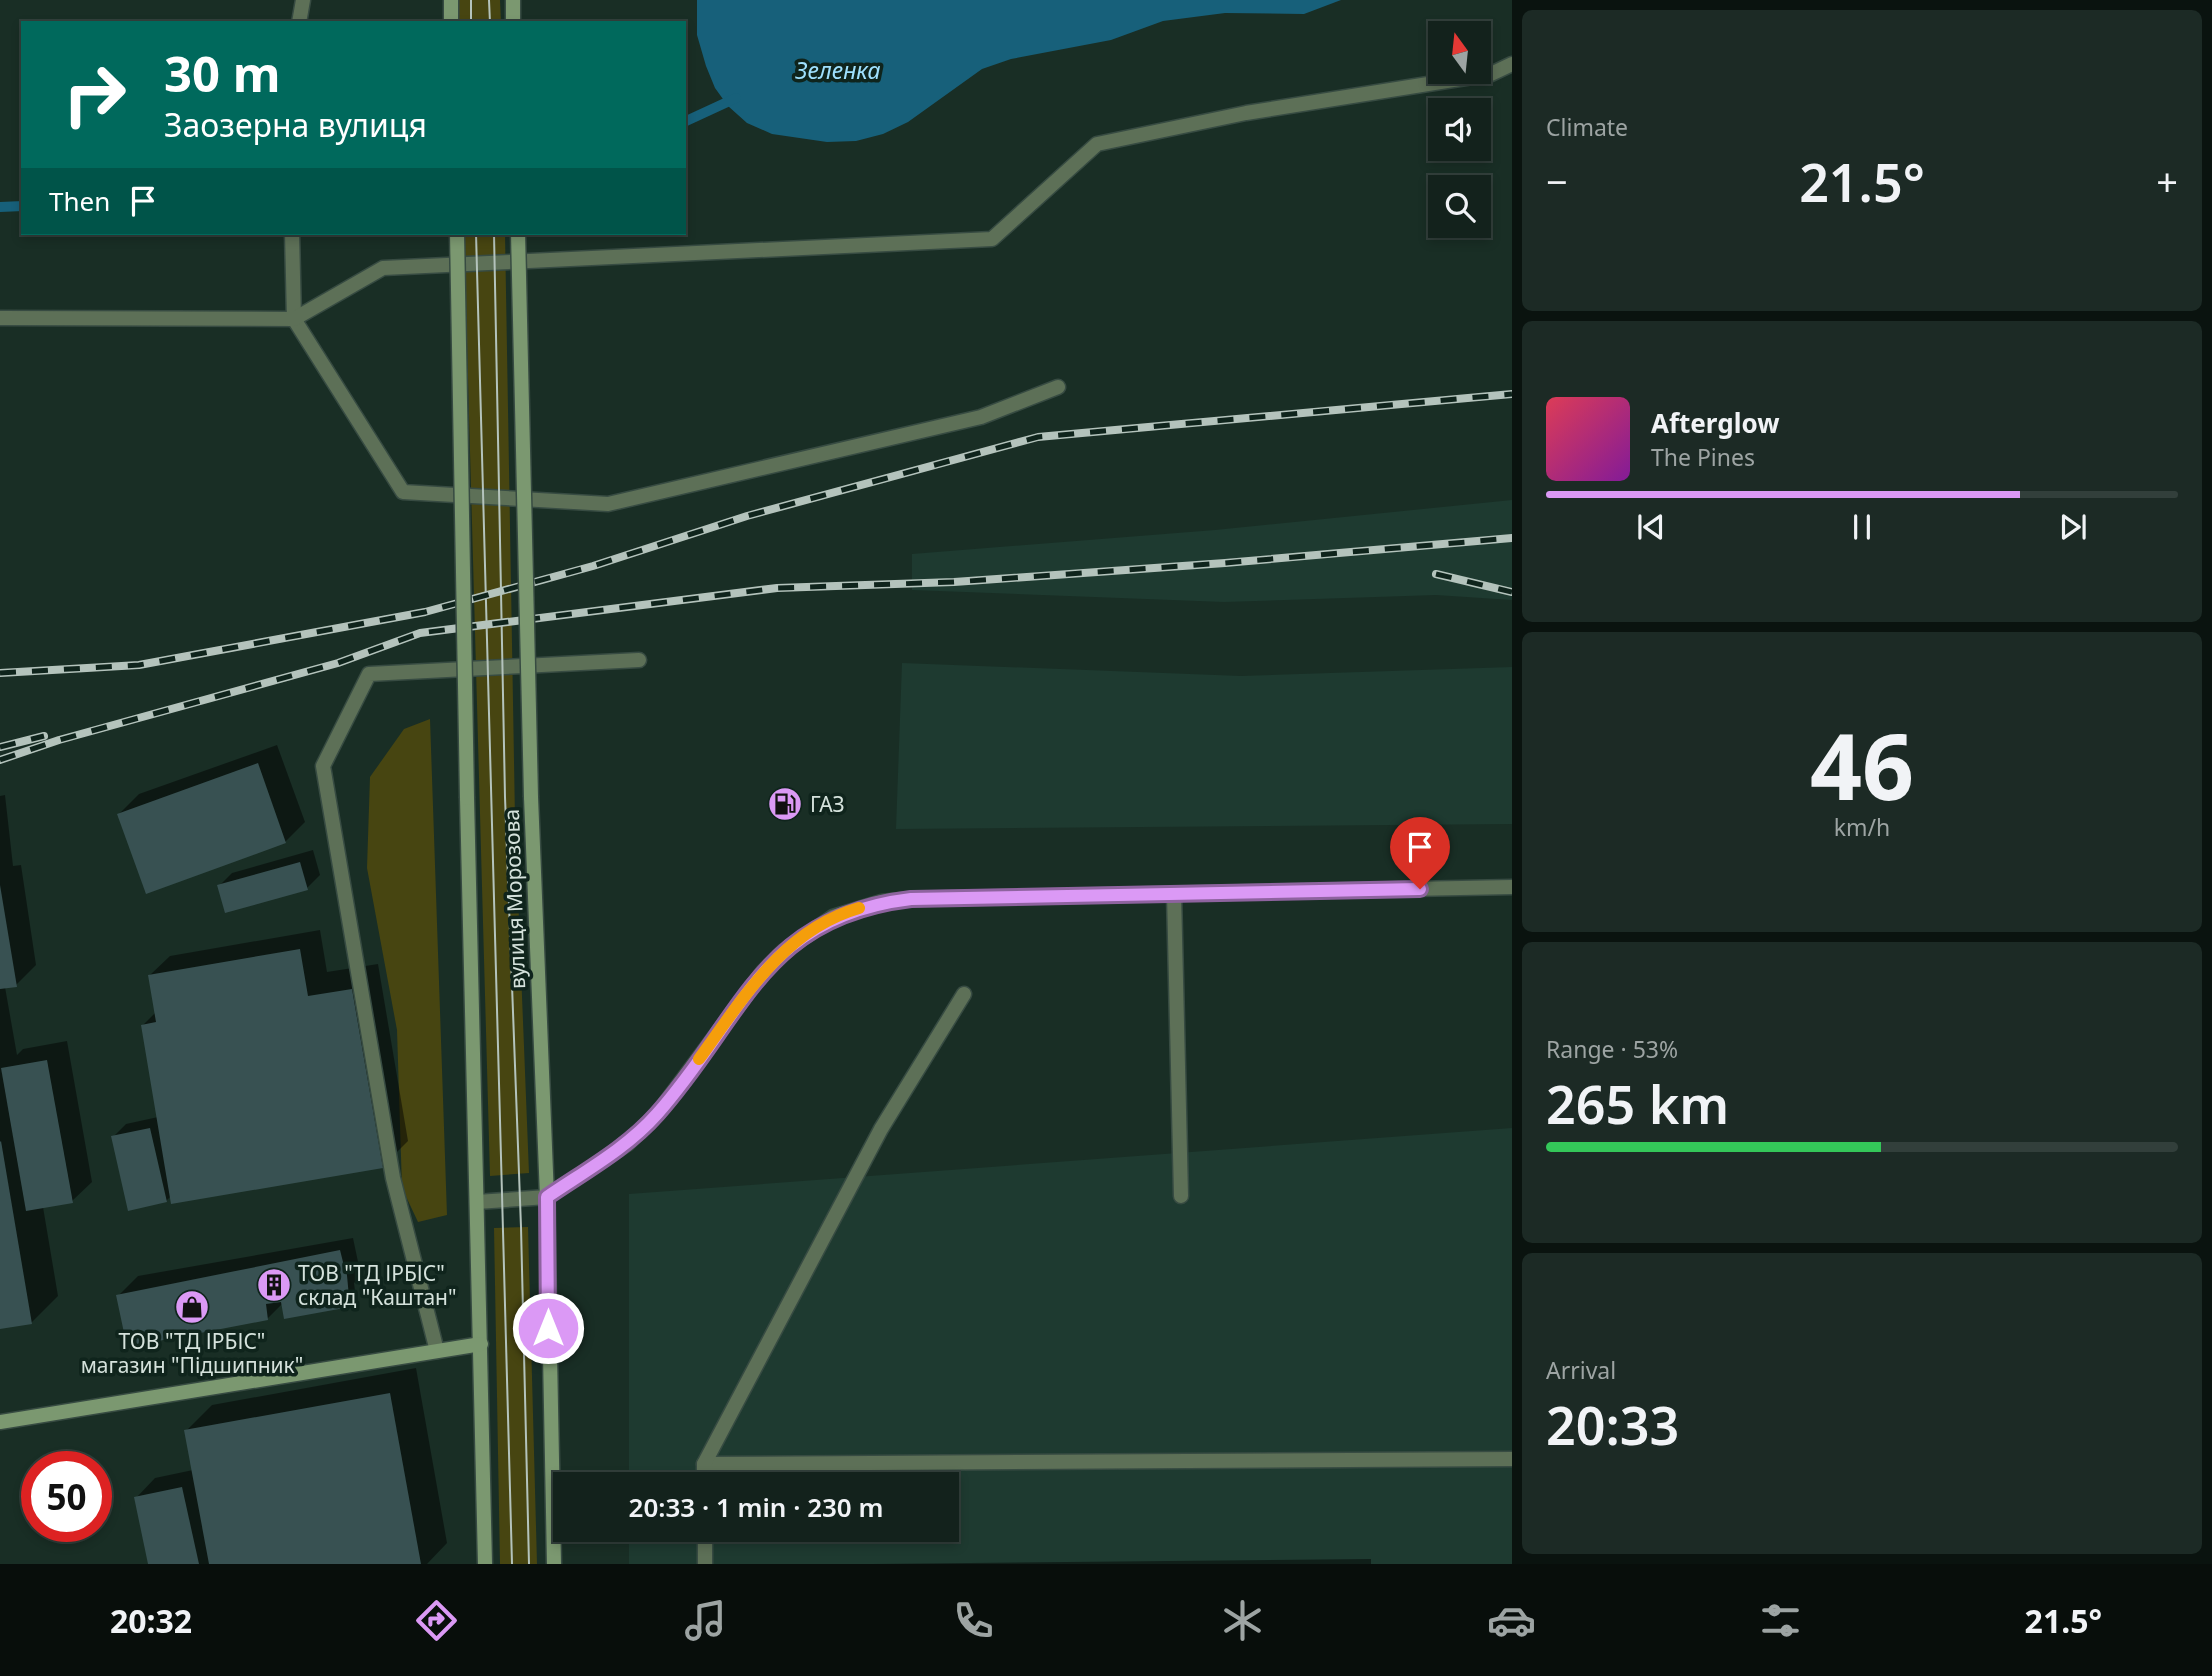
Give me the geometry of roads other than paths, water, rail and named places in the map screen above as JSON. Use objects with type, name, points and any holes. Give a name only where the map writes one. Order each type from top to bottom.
[{"type":"main road","points":[[451,0],[451,21]]},
{"type":"main road","points":[[513,0],[513,21]]},
{"type":"main road","name":"вулиця Морозова","points":[[457,235],[485,1564]]},
{"type":"main road","name":"вулиця Морозова","points":[[518,235],[531,796],[547,1197],[554,1564]]},
{"type":"main road","points":[[0,1422],[481,1344]]},
{"type":"street","points":[[299,21],[303,0]]},
{"type":"street","points":[[0,318],[294,319],[383,268],[992,239],[1097,144],[1245,113],[1491,74],[1512,64]]},
{"type":"street","points":[[292,235],[294,319],[403,492],[608,504],[981,417],[1058,387]]},
{"type":"street","points":[[437,1351],[393,1178],[323,766],[369,674],[639,660]]},
{"type":"street","points":[[477,1202],[547,1197],[627,1144],[658,1113],[763,972],[801,938],[833,917],[882,902],[911,899],[1512,887]]},
{"type":"street","points":[[1174,894],[1181,1196]]},
{"type":"street","points":[[704,1472],[704,1464],[881,1129],[964,994]]},
{"type":"street","points":[[704,1464],[1512,1459]]},
{"type":"street","points":[[705,1542],[705,1564]]},
{"type":"water","name":"Зеленка","points":[[697,0],[1341,0],[1304,14],[1225,13],[1163,21],[1111,40],[1011,59],[982,69],[908,122],[883,134],[856,141],[827,142],[772,134],[747,123],[728,106],[715,88],[706,66],[697,35]]},
{"type":"waterway","points":[[686,121],[736,98]]},
{"type":"waterway","points":[[0,207],[21,206]]},
{"type":"tram line","points":[[471,0],[471,21]]},
{"type":"tram line","points":[[489,0],[490,21]]},
{"type":"tram line","points":[[476,235],[512,1564]]},
{"type":"tram line","points":[[494,235],[505,797],[521,1227],[529,1564]]},
{"type":"railway","points":[[0,673],[139,665],[425,612],[593,566],[747,516],[1038,437],[1512,394]]},
{"type":"railway","points":[[0,760],[59,740],[338,663],[420,633],[777,588],[954,582],[1225,563],[1512,538]]},
{"type":"railway","points":[[1436,574],[1512,592]]},
{"type":"railway","points":[[0,747],[44,736]]},
{"type":"place","name":"ГАЗ","points":[[785,804]]},
{"type":"place","name":"ТОВ \"ТД ІРБІС\" склад \"Каштан\"","points":[[274,1285]]},
{"type":"place","name":"ТОВ \"ТД ІРБІС\" магазин \"Підшипник\"","points":[[192,1307]]}]
